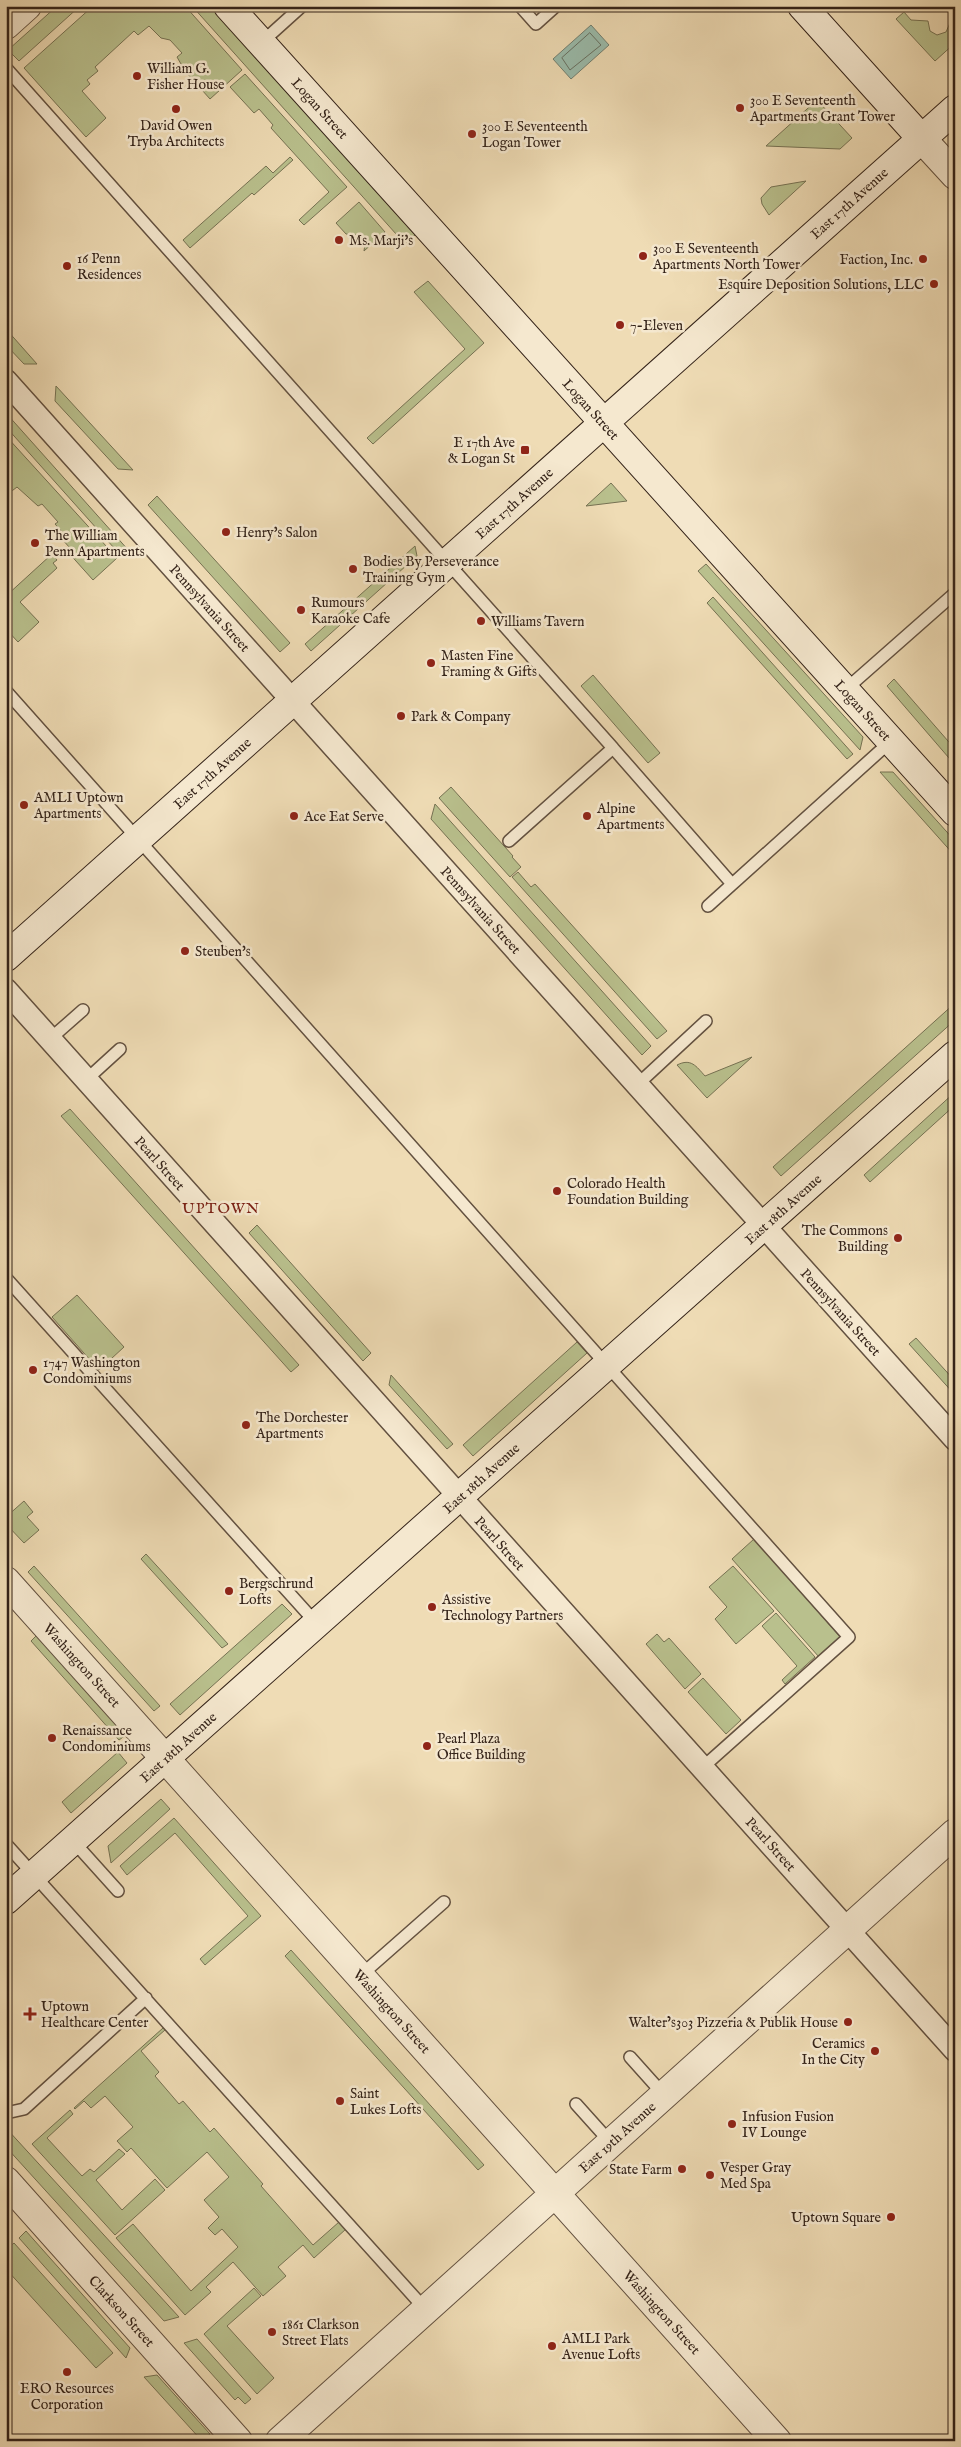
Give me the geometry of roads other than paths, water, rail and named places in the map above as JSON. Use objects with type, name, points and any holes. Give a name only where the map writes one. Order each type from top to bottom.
[{"type":"main road","points":[[6,24],[27,6]]},
{"type":"main road","name":"Logan Street","points":[[228,6],[955,812]]},
{"type":"main road","points":[[802,6],[955,175]]},
{"type":"main road","name":"East 17th Avenue","points":[[6,958],[955,109]]},
{"type":"main road","name":"East 18th Avenue","points":[[6,1900],[955,1055]]},
{"type":"main road","name":"Washington Street","points":[[6,1581],[778,2441]]},
{"type":"main road","name":"East 19th Avenue","points":[[280,2441],[955,1833]]},
{"type":"main road","name":"Clarkson Street","points":[[6,2181],[238,2441]]},
{"type":"street","name":"Pennsylvania Street","points":[[6,381],[955,1439]]},
{"type":"street","name":"Pearl Street","points":[[6,990],[955,2050]]},
{"type":"lane","points":[[261,43],[302,6]]},
{"type":"lane","points":[[520,6],[536,24],[556,6]]},
{"type":"lane","points":[[6,68],[614,748],[732,884]]},
{"type":"lane","points":[[845,690],[955,593]]},
{"type":"lane","points":[[6,690],[850,1637],[702,1768]]},
{"type":"lane","points":[[708,906],[891,741]]},
{"type":"lane","points":[[509,840],[614,748]]},
{"type":"lane","points":[[50,1039],[83,1010]]},
{"type":"lane","points":[[637,1085],[706,1021]]},
{"type":"lane","points":[[86,1080],[120,1049]]},
{"type":"lane","points":[[6,1278],[316,1624]]},
{"type":"lane","points":[[73,1841],[118,1892]]},
{"type":"lane","points":[[6,1844],[426,2310]]},
{"type":"lane","points":[[360,1976],[444,1902]]},
{"type":"lane","points":[[6,2113],[24,2108],[146,1998]]},
{"type":"lane","points":[[630,2057],[664,2094]]},
{"type":"lane","points":[[576,2104],[611,2142]]},
{"type":"water","points":[[591,25],[609,45],[571,79],[553,59]]},
{"type":"place","name":"William G. Fisher House","points":[[137,76]]},
{"type":"place","name":"300 E Seventeenth Apartments Grant Tower","points":[[740,108]]},
{"type":"place","name":"David Owen Tryba Architects","points":[[176,109]]},
{"type":"place","name":"300 E Seventeenth Logan Tower","points":[[472,134]]},
{"type":"place","name":"Ms. Marji's","points":[[339,240]]},
{"type":"place","name":"300 E Seventeenth Apartments North Tower","points":[[643,256]]},
{"type":"place","name":"Faction, Inc.","points":[[923,259]]},
{"type":"place","name":"16 Penn Residences","points":[[67,266]]},
{"type":"place","name":"Esquire Deposition Solutions, LLC","points":[[934,284]]},
{"type":"place","name":"7-Eleven","points":[[620,325]]},
{"type":"place","name":"E 17th Ave & Logan St","points":[[525,450]]},
{"type":"place","name":"Henry's Salon","points":[[226,532]]},
{"type":"place","name":"The William Penn Apartments","points":[[35,543]]},
{"type":"place","name":"Bodies By Perseverance Training Gym","points":[[353,569]]},
{"type":"place","name":"Rumours Karaoke Cafe","points":[[301,610]]},
{"type":"place","name":"Williams Tavern","points":[[481,621]]},
{"type":"place","name":"Masten Fine Framing & Gifts","points":[[431,663]]},
{"type":"place","name":"Park & Company","points":[[401,716]]},
{"type":"place","name":"AMLI Uptown Apartments","points":[[24,805]]},
{"type":"place","name":"Ace Eat Serve","points":[[294,816]]},
{"type":"place","name":"Alpine Apartments","points":[[587,816]]},
{"type":"place","name":"Steuben's","points":[[185,951]]},
{"type":"place","name":"Colorado Health Foundation Building","points":[[557,1191]]},
{"type":"place","name":"The Commons Building","points":[[898,1238]]},
{"type":"place","name":"1747 Washington Condominiums","points":[[33,1370]]},
{"type":"place","name":"The Dorchester Apartments","points":[[246,1425]]},
{"type":"place","name":"Bergschrund Lofts","points":[[229,1591]]},
{"type":"place","name":"Assistive Technology Partners","points":[[432,1607]]},
{"type":"place","name":"Renaissance Condominiums","points":[[52,1738]]},
{"type":"place","name":"Pearl Plaza Office Building","points":[[427,1746]]},
{"type":"place","name":"Uptown Healthcare Center","points":[[30,2014]]},
{"type":"place","name":"Walter’s303 Pizzeria & Publik House","points":[[848,2022]]},
{"type":"place","name":"Ceramics In the City","points":[[875,2051]]},
{"type":"place","name":"Saint Lukes Lofts","points":[[340,2101]]},
{"type":"place","name":"Infusion Fusion IV Lounge","points":[[732,2124]]},
{"type":"place","name":"State Farm","points":[[682,2169]]},
{"type":"place","name":"Vesper Gray Med Spa","points":[[710,2175]]},
{"type":"place","name":"Uptown Square","points":[[891,2217]]},
{"type":"place","name":"1861 Clarkson Street Flats","points":[[272,2332]]},
{"type":"place","name":"AMLI Park Avenue Lofts","points":[[552,2346]]},
{"type":"place","name":"ERO Resources Corporation","points":[[67,2372]]},
{"type":"district","name":"UPTOWN","points":[[221,1208]]}]
